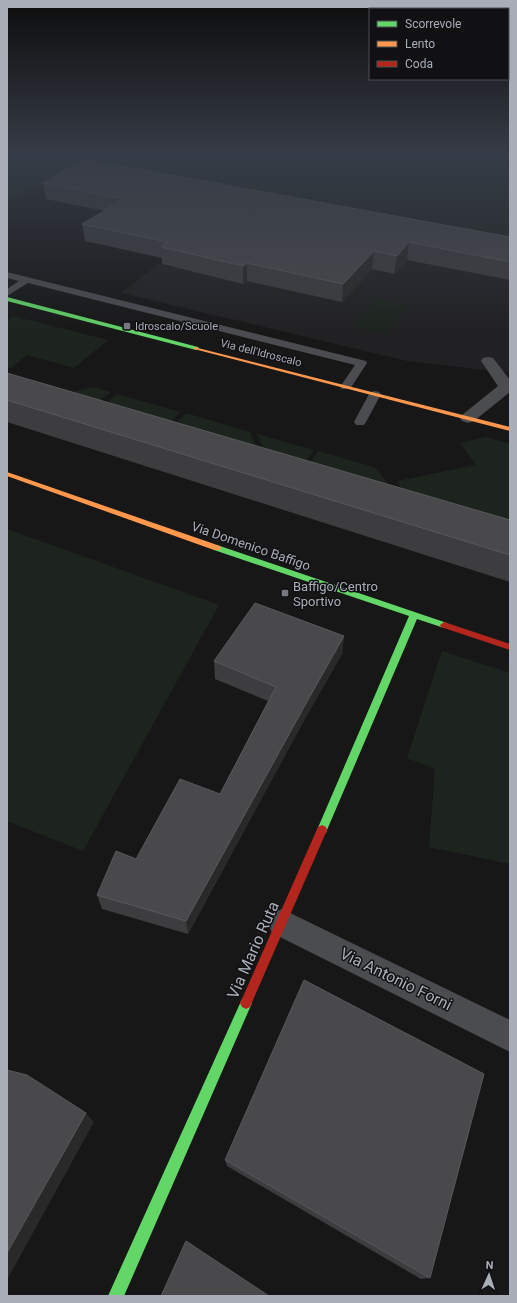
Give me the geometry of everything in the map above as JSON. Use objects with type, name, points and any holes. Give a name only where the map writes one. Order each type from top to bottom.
[{"type":"street","name":"Via dell'Idroscalo","points":[[7,299],[510,429]]},
{"type":"street","points":[[468,418],[508,387],[488,361]]},
{"type":"street","name":"Via Domenico Baffigo","points":[[7,474],[510,647]]},
{"type":"street","name":"Via Mario Ruta","points":[[116,1296],[282,923],[414,615]]},
{"type":"street","name":"Via Antonio Forni","points":[[282,923],[510,1036]]},
{"type":"lane","points":[[7,275],[362,363],[346,387]]},
{"type":"lane","points":[[7,293],[26,280]]},
{"type":"lane","points":[[360,422],[375,394]]},
{"type":"shaded area","points":[[357,215],[510,215],[510,244]]},
{"type":"shaded area","points":[[510,244],[510,373],[407,361],[121,293],[159,264],[172,267]]},
{"type":"shaded area","points":[[376,298],[408,305],[385,334],[352,326]]},
{"type":"shaded area","points":[[13,316],[108,340],[74,368],[27,355],[11,368],[7,367],[7,321]]},
{"type":"shaded area","points":[[94,387],[111,392],[91,407],[52,396]]},
{"type":"shaded area","points":[[117,394],[180,412],[164,430],[99,410]]},
{"type":"shaded area","points":[[186,413],[250,432],[261,459],[169,431]]},
{"type":"shaded area","points":[[257,434],[314,450],[299,471],[269,461]]},
{"type":"shaded area","points":[[486,437],[510,444],[510,530],[410,504],[397,481],[476,465],[460,443]]},
{"type":"shaded area","points":[[318,451],[374,467],[388,483],[373,492],[304,471]]},
{"type":"shaded area","points":[[7,529],[219,605],[83,851],[7,821]]},
{"type":"shaded area","points":[[442,651],[510,673],[510,864],[429,847],[435,769],[407,758]]},
{"type":"building","points":[[97,215],[389,215],[510,237],[510,262],[409,242],[397,256],[374,251],[343,284],[247,263],[243,266],[161,247],[167,242],[82,224]]},
{"type":"building","points":[[7,373],[510,520],[510,555],[7,400]]},
{"type":"building","points":[[255,603],[344,636],[186,921],[97,895],[116,851],[136,859],[180,779],[220,794],[276,687],[214,661]]},
{"type":"building","points":[[304,980],[484,1074],[430,1278],[225,1160]]},
{"type":"building","points":[[7,1070],[27,1075],[86,1113],[7,1253]]},
{"type":"building","points":[[186,1241],[269,1296],[161,1296]]},
{"type":"traffic: fast","points":[[7,299],[196,348]]},
{"type":"traffic: fast","points":[[217,548],[444,625]]},
{"type":"traffic: fast","points":[[322,830],[414,615]]},
{"type":"traffic: fast","points":[[116,1296],[246,1003]]},
{"type":"traffic: slow","points":[[196,348],[510,429]]},
{"type":"traffic: slow","points":[[7,474],[217,548]]},
{"type":"traffic: jam","points":[[444,625],[510,647]]},
{"type":"traffic: jam","points":[[246,1003],[322,830]]},
{"type":"place","name":"Idroscalo/Scuole","points":[[127,326]]},
{"type":"place","name":"Baffigo/Centro Sportivo","points":[[285,593]]}]
